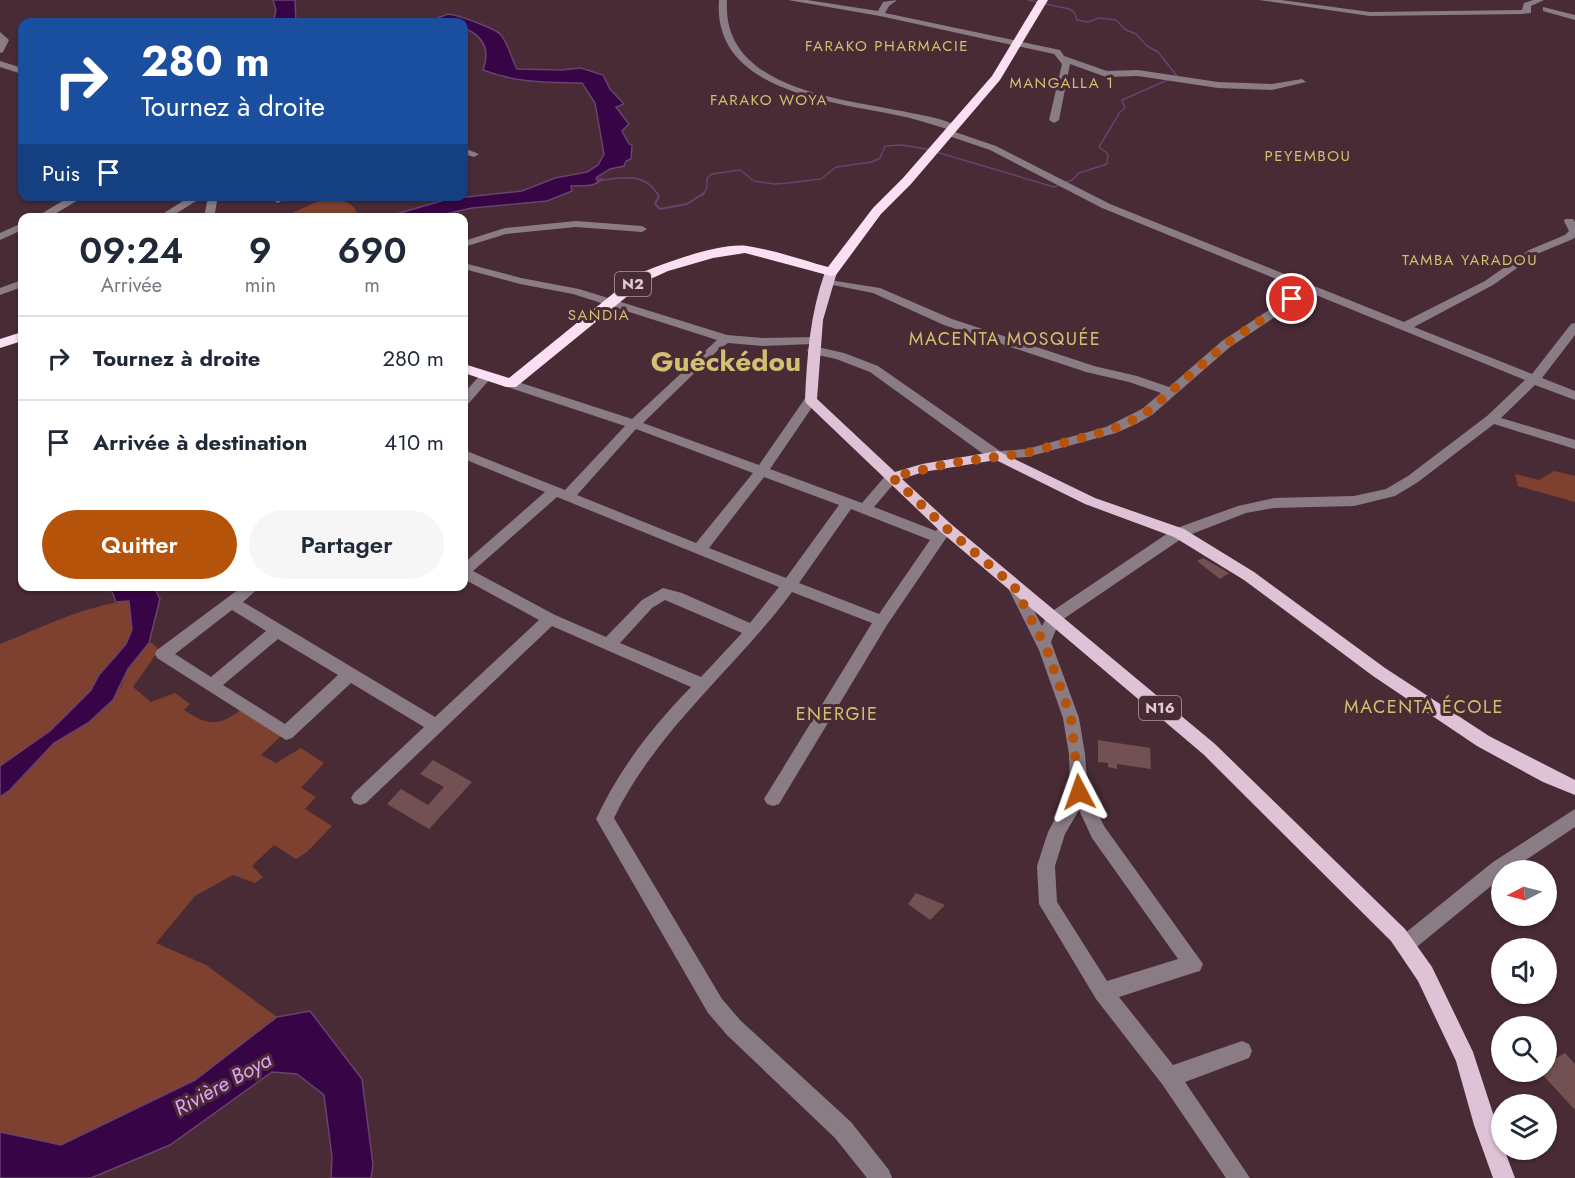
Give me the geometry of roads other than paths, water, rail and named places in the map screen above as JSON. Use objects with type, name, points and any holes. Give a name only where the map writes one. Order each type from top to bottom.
[{"type":"highway","points":[[829,277],[877,212],[996,78],[1042,3]]},
{"type":"highway","name":"N2","points":[[511,384],[641,278],[663,268],[728,250],[758,251],[829,277]]},
{"type":"highway","points":[[0,344],[18,337]]},
{"type":"highway","points":[[468,369],[511,384]]},
{"type":"main road","points":[[811,400],[813,345],[819,306],[829,277]]},
{"type":"main road","name":"N16","points":[[811,400],[892,477],[943,533],[1014,586],[1209,749],[1406,944],[1446,1013],[1466,1059],[1485,1125],[1504,1178]]},
{"type":"main road","points":[[892,477],[932,466],[998,455],[1090,501],[1179,533],[1248,576],[1379,672],[1483,741],[1575,788]]},
{"type":"street","points":[[723,0],[724,22],[729,38],[749,64],[782,84],[807,94],[900,112],[951,130],[993,148],[1106,206],[1575,396]]},
{"type":"street","points":[[792,0],[880,14],[1057,51],[1066,64],[1054,120]]},
{"type":"street","points":[[880,14],[886,4],[893,0]]},
{"type":"street","points":[[1263,0],[1370,14],[1434,9],[1522,12],[1528,11],[1527,4],[1540,0]]},
{"type":"street","points":[[1467,1],[1475,8],[1474,12]]},
{"type":"street","points":[[1546,9],[1575,18]]},
{"type":"street","points":[[0,35],[5,40],[0,50]]},
{"type":"street","points":[[729,38],[741,37]]},
{"type":"street","points":[[1062,58],[1107,74],[1138,73],[1212,84],[1272,87],[1302,82]]},
{"type":"street","points":[[0,64],[18,70]]},
{"type":"street","points":[[48,213],[71,201]]},
{"type":"street","points":[[170,213],[190,201]]},
{"type":"street","points":[[1406,326],[1489,283],[1533,252],[1569,237],[1575,232],[1569,221]]},
{"type":"street","points":[[0,223],[18,227]]},
{"type":"street","points":[[468,243],[505,231],[576,224],[642,229]]},
{"type":"street","points":[[0,237],[18,229]]},
{"type":"street","points":[[468,267],[520,281],[575,291],[726,339],[813,345],[874,369],[987,450],[998,455],[1027,453],[1111,430],[1147,412],[1226,344],[1309,289]]},
{"type":"street","points":[[829,277],[876,290],[948,322],[1090,369],[1171,392]]},
{"type":"street","points":[[0,292],[18,285]]},
{"type":"street","points":[[1043,642],[1053,618],[1179,533],[1243,509],[1274,503],[1354,501],[1390,493],[1413,479],[1542,381],[1575,327]]},
{"type":"street","points":[[468,569],[562,493],[714,347],[726,339]]},
{"type":"street","points":[[468,396],[486,376]]},
{"type":"street","points":[[1542,381],[1575,387]]},
{"type":"street","points":[[511,384],[634,424],[864,509],[943,533],[882,621],[773,799]]},
{"type":"street","points":[[699,550],[761,472],[811,400]]},
{"type":"street","points":[[1492,419],[1575,445]]},
{"type":"street","points":[[468,456],[699,550],[882,621]]},
{"type":"street","points":[[864,509],[892,477]]},
{"type":"street","points":[[848,503],[753,631],[668,721],[616,790],[604,819],[715,1006],[734,1028],[843,1130],[881,1178]]},
{"type":"street","points":[[468,574],[550,619],[703,685]]},
{"type":"street","points":[[1014,586],[1043,642],[1071,718],[1079,792],[1098,832],[1193,964],[1103,992]]},
{"type":"street","points":[[248,591],[163,654],[286,733],[349,675]]},
{"type":"street","points":[[609,644],[646,604],[663,594],[677,597],[753,631]]},
{"type":"street","points":[[232,603],[436,726]]},
{"type":"street","points":[[360,798],[550,619]]},
{"type":"street","points":[[212,685],[277,631]]},
{"type":"street","points":[[1079,792],[1057,832],[1046,866],[1048,904],[1103,992],[1169,1077],[1239,1178]]},
{"type":"street","points":[[1406,944],[1499,868],[1575,817]]},
{"type":"street","points":[[1169,1077],[1242,1051]]},
{"type":"water","points":[[273,0],[295,0],[296,18],[274,18],[276,10]]},
{"type":"water","points":[[448,14],[463,18],[438,18]]},
{"type":"water","points":[[468,20],[501,35],[517,69],[581,68],[603,75],[610,89],[624,104],[616,107],[629,124],[622,131],[629,144],[632,145],[631,159],[626,161],[624,166],[610,169],[597,177],[596,179],[602,179],[595,184],[571,186],[572,191],[547,201],[472,208],[450,213],[400,213],[441,201],[468,201],[468,197],[522,191],[555,178],[587,172],[598,165],[604,154],[595,103],[582,83],[520,80],[483,70],[486,50],[484,44],[468,30]]},
{"type":"water","points":[[112,591],[156,591],[160,599],[149,643],[128,669],[113,700],[88,723],[54,743],[10,790],[0,797],[0,766],[50,731],[91,690],[99,675],[126,644],[132,630],[129,601],[116,602]]},
{"type":"water","name":"Rivière Boya","points":[[310,1011],[362,1079],[373,1165],[371,1178],[331,1178],[332,1157],[324,1095],[297,1074],[272,1072],[170,1145],[91,1178],[0,1178],[0,1132],[61,1145],[195,1080],[277,1017]]},
{"type":"waterway","points":[[704,193],[707,178],[712,174],[740,170],[754,181],[774,184],[821,179],[836,167],[872,162],[880,158],[885,146],[902,145],[926,149],[1054,187],[1072,180],[1079,173],[1107,164],[1108,154],[1099,147],[1120,112],[1125,108],[1122,100],[1177,76],[1158,52],[1147,46],[1136,34],[1126,30],[1116,20],[1099,18],[1088,22],[1077,20],[1074,12],[1069,9],[1028,0]]},
{"type":"waterway","points":[[597,181],[639,179],[653,187],[658,195]]},
{"type":"waterway","points":[[657,193],[659,196],[655,204],[660,209],[687,204],[704,193]]},
{"type":"district","name":"FARAKO PHARMACIE","points":[[887,46]]},
{"type":"district","name":"MANGALLA 1","points":[[1062,83]]},
{"type":"district","name":"FARAKO WOYA","points":[[769,100]]},
{"type":"district","name":"PEYEMBOU","points":[[1308,156]]},
{"type":"district","name":"TAMBA YARADOU","points":[[1470,260]]},
{"type":"district","name":"SANDIA","points":[[599,315]]},
{"type":"district","name":"MACENTA MOSQUÉE","points":[[1005,339]]},
{"type":"district","name":"Guéckédou","points":[[726,361]]},
{"type":"district","name":"MACENTA ÉCOLE","points":[[1424,707]]},
{"type":"district","name":"ENERGIE","points":[[837,714]]}]
